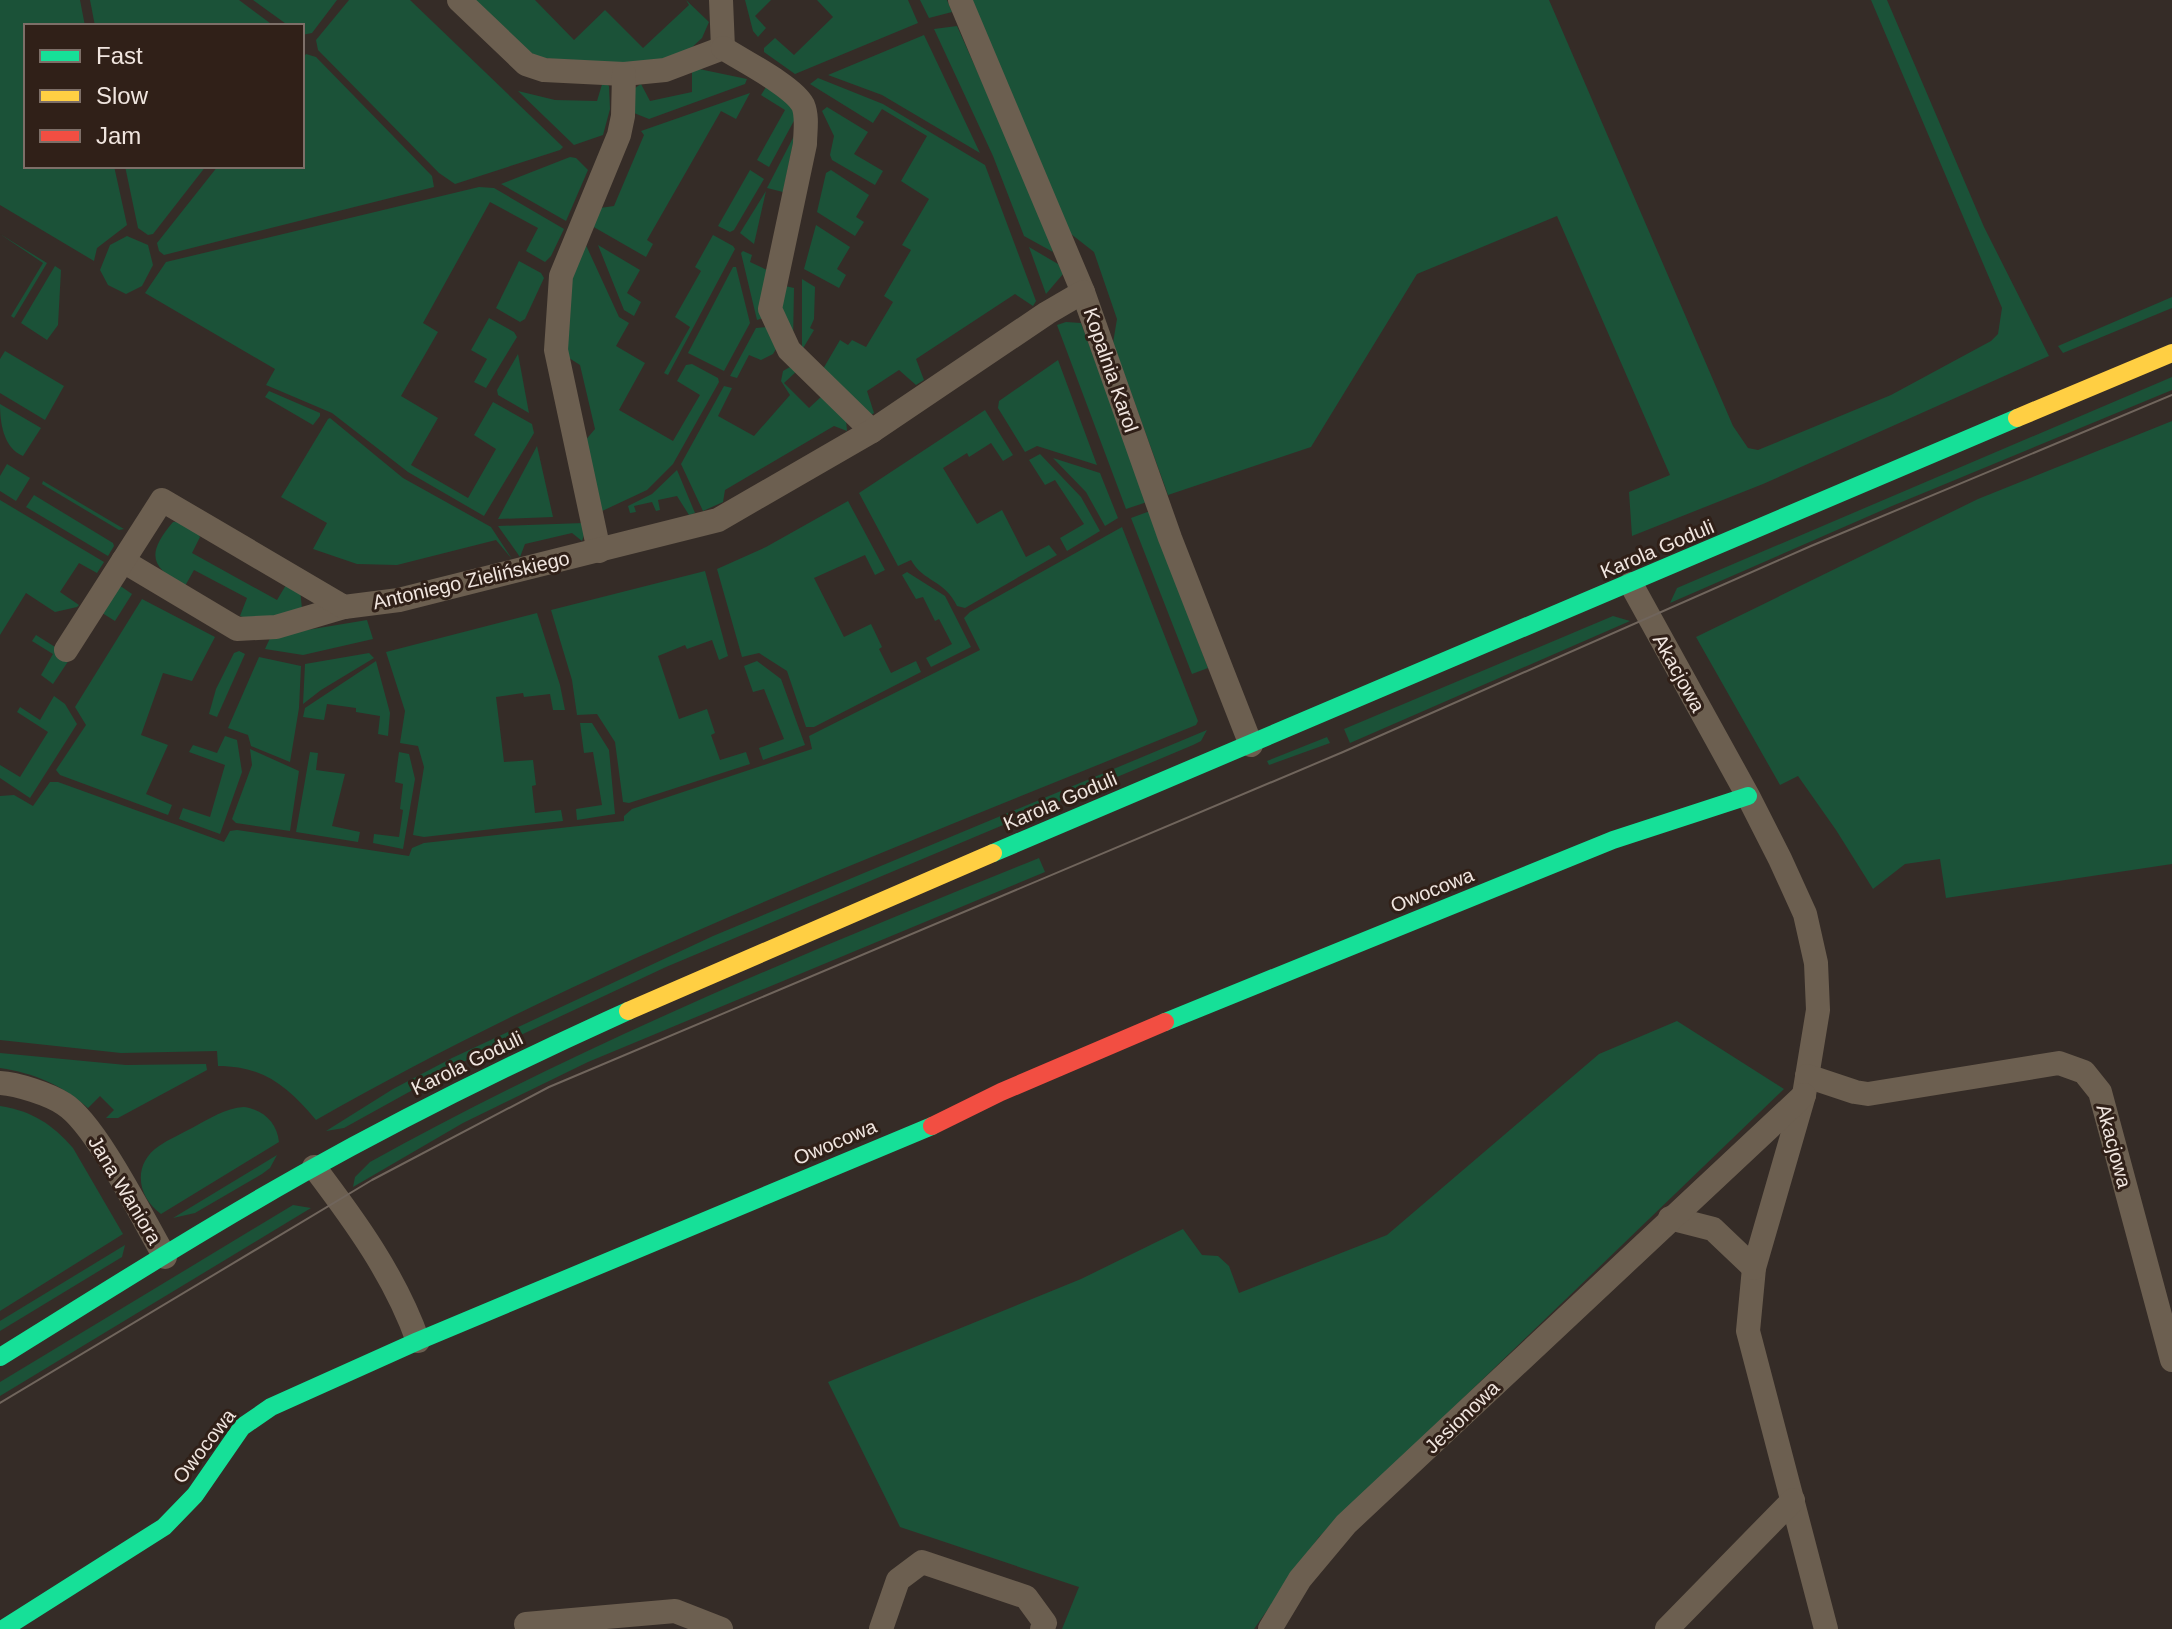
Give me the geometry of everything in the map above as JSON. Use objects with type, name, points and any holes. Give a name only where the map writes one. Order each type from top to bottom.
[{"type":"main road","name":"Karola Goduli","points":[[0,1357],[314,1167],[407,1117],[603,1021],[827,922],[2172,353]]},
{"type":"main road","name":"Owocowa","points":[[3,1629],[164,1527],[195,1495],[242,1427],[256,1415],[418,1341],[961,1114],[1001,1092],[1274,978],[1613,840],[1748,796]]},
{"type":"street","points":[[459,0],[526,64],[544,70],[624,74],[665,70],[723,48]]},
{"type":"street","points":[[721,0],[723,48]]},
{"type":"street","name":"Kopalnia Karol","points":[[960,0],[1083,292],[1170,538],[1251,745]]},
{"type":"street","points":[[723,48],[788,90],[802,104],[806,120],[805,144],[770,309],[789,350],[872,431]]},
{"type":"street","points":[[599,551],[556,350],[561,276],[619,135],[623,116],[624,74]]},
{"type":"street","name":"Antoniego Zielińskiego","points":[[123,561],[237,629],[276,627],[344,607],[399,600],[718,520],[872,431],[1083,292]]},
{"type":"street","name":"Antoniego Zielińskiego","points":[[66,650],[162,500],[344,607]]},
{"type":"street","name":"Akacjowa","points":[[1631,584],[1748,796],[1805,914],[1816,963],[1818,1010],[1806,1086],[1754,1268],[1748,1331],[1826,1629]]},
{"type":"street","name":"Akacjowa","points":[[1806,1086],[1868,1094],[2059,1063],[2084,1072],[2100,1092],[2172,1360]]},
{"type":"street","name":"Jana Waniora","points":[[0,1083],[13,1084],[64,1104],[88,1127],[165,1257]]},
{"type":"street","name":"Jesionowa","points":[[1270,1629],[1300,1579],[1346,1524],[1806,1086]]},
{"type":"street","points":[[314,1167],[374,1251],[402,1300],[418,1341]]},
{"type":"street","points":[[1670,1218],[1713,1229],[1754,1268]]},
{"type":"street","points":[[1667,1629],[1793,1500]]},
{"type":"street","points":[[881,1629],[898,1580],[922,1562],[1026,1597],[1045,1623],[1042,1629]]},
{"type":"street","points":[[526,1624],[675,1611],[721,1629]]},
{"type":"green space","points":[[0,0],[80,0],[85,24],[24,24],[24,168],[114,168],[127,225],[97,248],[94,261],[0,205]]},
{"type":"green space","points":[[90,0],[239,0],[271,24],[95,24]]},
{"type":"green space","points":[[253,0],[337,0],[312,33],[304,35],[304,24],[286,24]]},
{"type":"green space","points":[[349,0],[410,0],[563,147],[455,184],[439,173],[318,50],[316,40]]},
{"type":"green space","points":[[472,0],[535,0],[574,40],[605,10],[643,48],[689,5],[686,0],[709,22],[702,38],[687,52],[646,64],[537,58]]},
{"type":"green space","points":[[745,0],[771,0],[755,16],[766,28],[758,37],[753,31]]},
{"type":"green space","points":[[817,0],[908,0],[918,23],[795,74],[764,52],[764,48],[775,38],[794,55],[833,17]]},
{"type":"green space","points":[[920,0],[947,0],[952,12],[929,18]]},
{"type":"green space","points":[[964,0],[1549,0],[1733,426],[1748,448],[1758,450],[1891,395],[1991,341],[1998,334],[2002,308],[1871,0],[1887,0],[1984,227],[2049,356],[1763,484],[1632,536],[1629,492],[1670,475],[1557,216],[1417,274],[1311,447],[1168,495],[1113,343],[1117,319],[1094,252],[1071,234]]},
{"type":"green space","points":[[957,26],[1044,221],[1053,252],[1024,236],[993,156],[934,29]]},
{"type":"green space","points":[[924,35],[980,153],[882,95],[828,75]]},
{"type":"green space","points":[[306,54],[316,57],[432,176],[434,187],[164,255],[157,243],[216,168],[304,168]]},
{"type":"green space","points":[[692,70],[747,79],[745,84],[649,119],[634,113],[635,88],[641,84],[650,101],[692,92]]},
{"type":"green space","points":[[818,78],[883,104],[985,165],[1036,301],[1033,306],[1015,294],[916,359],[924,380],[916,385],[899,370],[867,391],[874,413],[871,415],[823,369],[840,340],[848,345],[852,340],[866,347],[893,302],[884,296],[911,250],[902,245],[929,199],[901,181],[927,136],[882,109],[873,123],[810,84]]},
{"type":"green space","points":[[603,81],[609,86],[610,109],[603,135],[574,145],[518,91],[555,100],[597,101]]},
{"type":"green space","points":[[766,87],[790,105],[796,117],[769,167],[757,160],[785,110],[761,95]]},
{"type":"green space","points":[[750,93],[736,119],[721,111],[647,240],[653,244],[646,257],[592,226],[600,208],[614,206],[644,135],[641,131]]},
{"type":"green space","points":[[827,107],[868,132],[854,154],[883,171],[875,185],[832,160],[830,155],[834,136],[822,111]]},
{"type":"green space","points":[[795,134],[783,192],[767,188]]},
{"type":"green space","points":[[570,157],[576,158],[588,170],[566,221],[501,184]]},
{"type":"green space","points":[[125,168],[204,168],[153,234],[148,235],[138,228]]},
{"type":"green space","points":[[750,170],[764,179],[730,232],[718,226]]},
{"type":"green space","points":[[831,170],[869,195],[856,217],[864,222],[855,236],[817,212],[826,173]]},
{"type":"green space","points":[[479,187],[494,188],[564,229],[545,262],[526,251],[538,228],[490,202],[423,323],[438,332],[401,396],[438,418],[411,465],[468,498],[496,449],[474,435],[493,402],[532,424],[534,433],[484,516],[408,472],[332,413],[266,385],[275,369],[145,293],[166,262]]},
{"type":"green space","points":[[766,191],[754,244],[740,233]]},
{"type":"green space","points":[[816,225],[850,247],[837,269],[846,275],[839,288],[804,269]]},
{"type":"green space","points":[[0,234],[47,263],[14,318],[11,316],[43,263]]},
{"type":"green space","points":[[713,235],[735,249],[668,375],[664,373],[690,327],[675,317],[701,271],[695,267]]},
{"type":"green space","points":[[127,236],[148,245],[153,265],[142,286],[126,294],[108,285],[100,270],[110,245]]},
{"type":"green space","points":[[585,243],[619,317],[629,323],[616,346],[645,363],[619,410],[673,441],[700,395],[677,381],[686,365],[692,364],[718,378],[719,382],[673,464],[647,490],[600,512],[584,442],[595,429],[580,365],[566,356],[569,282]]},
{"type":"green space","points":[[598,245],[640,270],[627,293],[641,302],[634,316],[624,310]]},
{"type":"green space","points":[[1029,247],[1058,264],[1063,274],[1046,294]]},
{"type":"green space","points":[[741,253],[752,255],[750,262],[767,270],[763,318],[757,320]]},
{"type":"green space","points":[[519,261],[541,273],[544,278],[525,319],[520,322],[496,308]]},
{"type":"green space","points":[[55,266],[61,270],[58,325],[47,340],[21,323]]},
{"type":"green space","points":[[733,267],[736,267],[750,323],[724,371],[688,353]]},
{"type":"green space","points":[[802,279],[815,287],[814,319],[810,328],[814,330],[802,350]]},
{"type":"green space","points":[[781,285],[794,288],[793,342],[778,309]]},
{"type":"green space","points":[[2172,297],[2172,308],[2063,353],[2058,346]]},
{"type":"green space","points":[[489,318],[514,332],[517,337],[486,388],[474,382],[487,359],[471,350]]},
{"type":"green space","points":[[1081,323],[1147,502],[1126,509],[1057,325]]},
{"type":"green space","points":[[767,327],[776,349],[773,354],[761,360],[749,355],[737,378],[730,376],[756,328]]},
{"type":"green space","points":[[5,351],[64,386],[45,420],[0,393],[0,359]]},
{"type":"green space","points":[[518,354],[529,413],[498,395],[497,390]]},
{"type":"green space","points":[[1058,360],[1097,465],[1037,446],[1025,452],[998,408],[999,401]]},
{"type":"green space","points":[[790,367],[798,370],[784,383],[809,408],[823,395],[846,419],[847,431],[834,426],[725,490],[723,502],[703,511],[681,464],[724,386],[732,388],[718,416],[754,436],[790,395],[781,381],[783,371]]},
{"type":"green space","points":[[2172,377],[2172,390],[1892,506],[1670,603],[1677,588]]},
{"type":"green space","points":[[269,391],[320,413],[320,416],[313,425],[265,397]]},
{"type":"green space","points":[[0,404],[41,428],[23,456],[7,441]]},
{"type":"green space","points":[[985,410],[1013,455],[1003,461],[991,443],[943,468],[977,524],[1002,510],[1026,557],[1049,545],[1057,555],[965,608],[957,606],[946,591],[922,573],[911,560],[898,566],[859,493]]},
{"type":"green space","points":[[330,418],[403,478],[491,527],[512,559],[496,540],[397,565],[357,564],[313,549],[327,523],[281,497]]},
{"type":"green space","points":[[2172,421],[2172,864],[1946,898],[1940,859],[1905,864],[1873,889],[1798,776],[1780,785],[1696,637],[1978,499]]},
{"type":"green space","points":[[537,446],[553,517],[498,519]]},
{"type":"green space","points":[[1040,454],[1081,497],[1100,531],[1067,551],[1060,538],[1084,524],[1055,480],[1045,485],[1029,460]]},
{"type":"green space","points":[[1053,458],[1100,473],[1118,518],[1105,526],[1086,492]]},
{"type":"green space","points":[[7,464],[30,478],[16,501],[0,491],[0,476]]},
{"type":"green space","points":[[677,470],[695,513],[689,515],[677,496],[658,500],[660,510],[656,511],[652,502],[634,506],[636,512],[630,513],[628,506],[652,494]]},
{"type":"green space","points":[[43,481],[124,529],[119,530],[42,484]]},
{"type":"green space","points":[[34,495],[113,543],[108,556],[26,507]]},
{"type":"green space","points":[[0,500],[104,562],[97,573],[79,563],[60,592],[79,605],[77,607],[55,612],[26,593],[0,635]]},
{"type":"green space","points":[[848,501],[885,570],[875,575],[865,555],[814,578],[844,637],[871,624],[891,673],[916,661],[921,672],[814,727],[806,727],[787,671],[759,653],[742,657],[717,569],[766,547]]},
{"type":"green space","points":[[1150,511],[1208,668],[1192,674],[1131,518]]},
{"type":"green space","points":[[173,522],[189,525],[200,537],[192,553],[277,600],[286,585],[300,589],[302,609],[258,622],[240,616],[247,598],[194,570],[185,586],[173,579],[159,566],[156,551]]},
{"type":"green space","points":[[583,523],[585,532],[582,541],[572,533],[525,544],[520,557],[498,526]]},
{"type":"green space","points":[[1122,527],[1198,721],[1196,725],[861,861],[639,957],[529,1008],[316,1120],[285,1088],[262,1074],[218,1066],[217,1051],[121,1053],[0,1040],[0,796],[14,795],[33,806],[50,782],[58,782],[224,842],[230,831],[237,830],[409,856],[412,848],[424,843],[624,821],[624,816],[632,809],[812,749],[809,736],[980,650],[964,618],[970,612]]},
{"type":"green space","points":[[705,571],[728,656],[719,660],[712,640],[687,649],[685,645],[658,656],[679,719],[707,709],[715,733],[711,735],[720,760],[746,752],[750,764],[629,803],[623,802],[615,742],[597,714],[577,715],[572,680],[551,610]]},
{"type":"green space","points":[[907,572],[945,596],[971,647],[931,667],[926,658],[952,644],[923,597],[916,599],[902,575]]},
{"type":"green space","points":[[116,583],[132,594],[115,621],[99,611]]},
{"type":"green space","points":[[142,599],[215,637],[192,681],[163,673],[141,735],[168,745],[146,794],[172,805],[168,815],[60,775],[56,770],[86,725],[75,707]]},
{"type":"green space","points":[[537,613],[565,710],[553,710],[550,694],[524,697],[523,693],[496,697],[504,762],[533,760],[535,813],[561,810],[563,821],[424,837],[413,835],[424,767],[418,746],[400,743],[405,711],[386,652]]},
{"type":"green space","points":[[1613,616],[1630,621],[1350,743],[1344,729]]},
{"type":"green space","points":[[367,620],[373,639],[303,655],[265,649],[271,636]]},
{"type":"green space","points":[[36,635],[71,657],[53,684],[41,675],[53,654],[32,641]]},
{"type":"green space","points":[[239,651],[245,654],[217,717],[209,714],[216,689],[234,653]]},
{"type":"green space","points":[[369,653],[374,658],[303,704],[305,664]]},
{"type":"green space","points":[[259,657],[301,666],[299,708],[290,762],[251,746],[248,735],[228,728]]},
{"type":"green space","points":[[376,661],[390,713],[388,736],[378,734],[380,716],[356,712],[356,708],[327,704],[324,720],[303,717],[305,708]]},
{"type":"green space","points":[[757,661],[781,679],[805,745],[763,760],[759,748],[784,739],[764,689],[753,692],[744,666]]},
{"type":"green space","points":[[54,696],[65,704],[77,724],[30,798],[0,778],[0,765],[20,777],[48,732],[17,712],[20,707],[40,720]]},
{"type":"green space","points":[[580,723],[592,723],[609,750],[615,814],[577,820],[576,809],[602,805],[593,752],[584,753]]},
{"type":"green space","points":[[1207,730],[1201,741],[1193,745],[666,967],[465,1061],[344,1128],[326,1131],[393,1089],[452,1058],[713,936]]},
{"type":"green space","points":[[225,736],[237,740],[242,772],[220,834],[179,819],[183,808],[210,817],[225,765],[189,752],[193,745],[217,753]]},
{"type":"green space","points":[[1327,737],[1330,743],[1269,765],[1267,761]]},
{"type":"green space","points":[[250,749],[299,771],[290,831],[236,823],[232,819],[252,765]]},
{"type":"green space","points":[[310,752],[318,753],[316,770],[345,774],[332,826],[360,832],[358,842],[296,832]]},
{"type":"green space","points":[[399,752],[409,754],[415,779],[403,849],[373,843],[374,834],[399,837],[403,784],[395,782]]},
{"type":"green space","points":[[1039,858],[1045,872],[588,1062],[463,1123],[353,1187],[355,1177],[370,1162],[533,1077],[784,963]]},
{"type":"green space","points":[[1677,1021],[1784,1089],[1319,1537],[1254,1629],[1062,1629],[1079,1587],[900,1527],[828,1382],[1081,1279],[1183,1229],[1202,1255],[1218,1256],[1229,1266],[1239,1293],[1387,1235],[1599,1054]]},
{"type":"green space","points":[[0,1053],[126,1065],[206,1064],[207,1070],[118,1118],[106,1118],[114,1110],[100,1096],[88,1108],[47,1081],[0,1068]]},
{"type":"green space","points":[[0,1106],[32,1115],[49,1125],[73,1148],[123,1234],[0,1311]]},
{"type":"green space","points":[[244,1107],[268,1118],[276,1129],[279,1142],[161,1214],[147,1199],[141,1180],[141,1171],[150,1153],[217,1114]]},
{"type":"green space","points":[[277,1155],[270,1168],[262,1174],[195,1213],[173,1218]]},
{"type":"green space","points":[[293,1205],[311,1208],[0,1396],[0,1382]]},
{"type":"green space","points":[[125,1245],[122,1257],[0,1331],[0,1321]]},
{"type":"tram line","points":[[0,1403],[372,1180],[549,1087],[1343,752],[1811,546],[2172,395]]},
{"type":"traffic: fast","points":[[993,853],[2017,418]]},
{"type":"traffic: fast","points":[[1165,1022],[1613,840],[1748,796]]},
{"type":"traffic: fast","points":[[0,1357],[302,1174],[463,1089],[628,1011]]},
{"type":"traffic: fast","points":[[3,1629],[164,1527],[195,1495],[242,1427],[271,1407],[418,1341],[932,1126]]},
{"type":"traffic: slow","points":[[2017,418],[2172,353]]},
{"type":"traffic: slow","points":[[628,1011],[993,853]]},
{"type":"traffic: jam","points":[[932,1126],[1001,1092],[1165,1022]]}]
